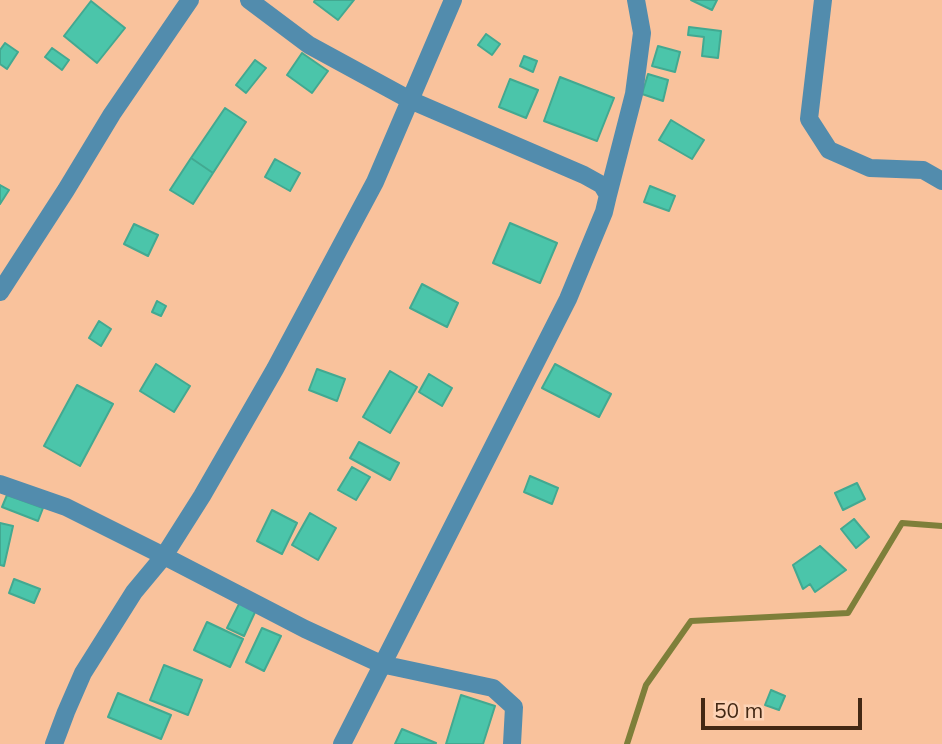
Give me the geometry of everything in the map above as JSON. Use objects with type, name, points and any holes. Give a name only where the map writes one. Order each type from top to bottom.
[{"type":"street","points":[[0,292],[112,114],[190,0]]},
{"type":"street","points":[[249,0],[309,45],[410,100],[584,175],[602,185],[608,195]]},
{"type":"street","points":[[54,744],[83,673],[134,592],[164,556],[202,496],[275,369],[375,182],[453,0]]},
{"type":"street","points":[[342,744],[568,299],[604,212],[634,94],[642,33],[636,0]]},
{"type":"street","points":[[822,0],[810,120],[829,150],[870,168],[923,170],[942,181]]},
{"type":"street","points":[[0,484],[66,507],[305,629],[381,664],[493,688],[514,707],[512,744]]},
{"type":"building","points":[[354,0],[338,20],[314,2]]},
{"type":"building","points":[[691,0],[717,0],[712,10]]},
{"type":"building","points":[[91,1],[125,28],[97,63],[64,36]]},
{"type":"building","points":[[689,27],[721,31],[718,58],[702,56],[704,37],[688,35]]},
{"type":"building","points":[[486,34],[500,44],[492,55],[478,45]]},
{"type":"building","points":[[5,43],[18,52],[7,69],[0,64],[0,50]]},
{"type":"building","points":[[658,46],[680,52],[675,72],[652,66]]},
{"type":"building","points":[[52,48],[69,60],[62,70],[45,57]]},
{"type":"building","points":[[302,53],[328,71],[312,93],[287,75]]},
{"type":"building","points":[[524,56],[537,61],[533,72],[520,66]]},
{"type":"building","points":[[255,60],[266,68],[246,93],[236,85]]},
{"type":"building","points":[[648,74],[668,80],[663,101],[642,94]]},
{"type":"building","points":[[560,77],[614,98],[597,141],[544,121]]},
{"type":"building","points":[[510,79],[538,90],[526,118],[499,107]]},
{"type":"building","points":[[225,108],[246,122],[213,173],[191,158]]},
{"type":"building","points":[[671,120],[704,140],[692,159],[659,140]]},
{"type":"building","points":[[191,158],[213,173],[193,204],[170,190]]},
{"type":"building","points":[[275,159],[300,173],[290,191],[265,177]]},
{"type":"building","points":[[0,185],[9,190],[0,204]]},
{"type":"building","points":[[650,186],[675,196],[669,211],[644,202]]},
{"type":"building","points":[[510,223],[557,243],[540,283],[493,263]]},
{"type":"building","points":[[134,224],[158,235],[148,256],[124,244]]},
{"type":"building","points":[[422,284],[458,303],[447,327],[410,308]]},
{"type":"building","points":[[157,301],[166,306],[161,316],[152,312]]},
{"type":"building","points":[[99,321],[111,329],[101,346],[89,338]]},
{"type":"building","points":[[156,364],[190,386],[174,412],[140,391]]},
{"type":"building","points":[[555,364],[611,394],[599,417],[542,388]]},
{"type":"building","points":[[317,369],[345,379],[337,401],[309,390]]},
{"type":"building","points":[[390,371],[417,387],[390,433],[363,417]]},
{"type":"building","points":[[429,374],[452,388],[442,406],[419,392]]},
{"type":"building","points":[[77,385],[113,404],[80,466],[44,446]]},
{"type":"building","points":[[359,442],[399,463],[390,480],[350,458]]},
{"type":"building","points":[[352,467],[370,477],[356,500],[338,490]]},
{"type":"building","points":[[530,476],[558,488],[552,504],[524,492]]},
{"type":"building","points":[[857,483],[865,499],[843,510],[835,493]]},
{"type":"building","points":[[7,495],[43,508],[38,521],[2,507]]},
{"type":"building","points":[[272,510],[297,523],[282,554],[257,541]]},
{"type":"building","points":[[310,513],[336,528],[318,560],[292,545]]},
{"type":"building","points":[[854,519],[869,537],[856,548],[841,529]]},
{"type":"building","points":[[0,523],[13,526],[4,566],[0,565]]},
{"type":"building","points":[[820,546],[846,570],[815,592],[810,584],[803,589],[793,565]]},
{"type":"building","points":[[14,579],[40,589],[34,603],[9,593]]},
{"type":"building","points":[[240,602],[256,610],[244,636],[227,628]]},
{"type":"building","points":[[207,622],[243,639],[230,667],[194,650]]},
{"type":"building","points":[[262,628],[281,636],[264,671],[246,662]]},
{"type":"building","points":[[164,665],[202,680],[188,715],[150,700]]},
{"type":"building","points":[[771,690],[785,696],[779,710],[765,705]]},
{"type":"building","points":[[118,693],[171,715],[161,739],[108,717]]},
{"type":"building","points":[[461,695],[495,706],[483,744],[446,744]]},
{"type":"building","points":[[402,729],[436,743],[395,744]]},
{"type":"waterway","points":[[627,744],[646,685],[691,621],[848,613],[902,523],[942,526]]}]
